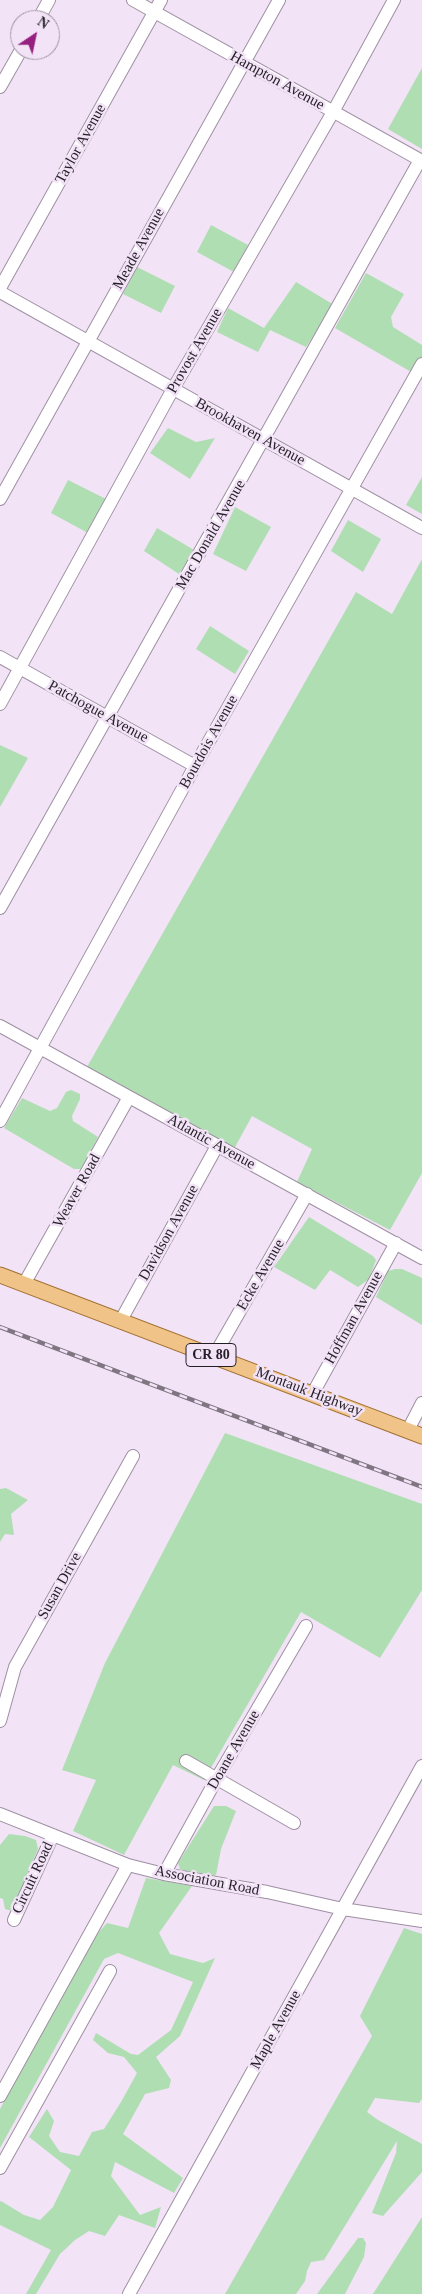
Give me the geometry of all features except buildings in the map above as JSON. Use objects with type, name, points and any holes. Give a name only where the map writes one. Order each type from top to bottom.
[{"type":"main road","name":"Montauk Highway","points":[[0,1275],[422,1436]]},
{"type":"street","name":"Hampton Avenue","points":[[133,0],[421,161]]},
{"type":"street","name":"Taylor Avenue","points":[[0,290],[161,0]]},
{"type":"street","name":"Meade Avenue","points":[[0,499],[279,0]]},
{"type":"street","name":"Provost Avenue","points":[[0,704],[173,389],[333,112],[394,0]]},
{"type":"street","points":[[0,87],[15,60]]},
{"type":"street","name":"Mac Donald Avenue","points":[[0,908],[421,161]]},
{"type":"street","name":"Brookhaven Avenue","points":[[0,290],[422,528]]},
{"type":"street","name":"Bourdois Avenue","points":[[0,1121],[195,766],[422,364]]},
{"type":"street","name":"Patchogue Avenue","points":[[0,657],[195,766]]},
{"type":"street","name":"Atlantic Avenue","points":[[0,1026],[422,1258]]},
{"type":"street","name":"Weaver Road","points":[[24,1284],[129,1098]]},
{"type":"street","name":"Davidson Avenue","points":[[121,1320],[217,1146]]},
{"type":"street","name":"Ecke Avenue","points":[[214,1356],[307,1194]]},
{"type":"street","name":"Hoffman Avenue","points":[[313,1393],[396,1243]]},
{"type":"street","points":[[408,1430],[422,1403]]},
{"type":"street","name":"Susan Drive","points":[[0,1721],[15,1667],[133,1456]]},
{"type":"street","name":"Doane Avenue","points":[[164,1874],[216,1778],[306,1626]]},
{"type":"street","points":[[186,1761],[294,1823]]},
{"type":"street","name":"Maple Avenue","points":[[129,2294],[422,1766]]},
{"type":"street","name":"Association Road","points":[[0,1814],[128,1865],[164,1874],[267,1892],[343,1909],[422,1921]]},
{"type":"street","name":"Circuit Road","points":[[14,1920],[53,1835]]},
{"type":"street","points":[[0,2096],[128,1865]]},
{"type":"street","points":[[0,2168],[110,1971]]},
{"type":"green space","points":[[422,68],[422,149],[388,129]]},
{"type":"green space","points":[[211,225],[248,245],[234,272],[197,252]]},
{"type":"green space","points":[[137,267],[175,286],[161,313],[123,294]]},
{"type":"green space","points":[[366,273],[404,294],[391,317],[393,327],[422,345],[422,357],[413,373],[335,328]]},
{"type":"green space","points":[[296,282],[334,305],[306,347],[270,330],[258,352],[217,332],[228,308],[264,328]]},
{"type":"green space","points":[[168,428],[196,442],[215,438],[190,479],[150,453]]},
{"type":"green space","points":[[422,477],[422,514],[406,505]]},
{"type":"green space","points":[[68,480],[108,500],[88,533],[51,513]]},
{"type":"green space","points":[[235,507],[271,527],[246,571],[213,554]]},
{"type":"green space","points":[[348,520],[381,539],[363,572],[331,551]]},
{"type":"green space","points":[[157,528],[194,550],[179,574],[144,551]]},
{"type":"green space","points":[[422,559],[422,1173],[390,1230],[297,1182],[312,1149],[252,1116],[234,1149],[87,1067],[356,592],[392,614]]},
{"type":"green space","points":[[210,626],[249,651],[235,674],[196,649]]},
{"type":"green space","points":[[0,745],[28,758],[0,807]]},
{"type":"green space","points":[[71,1090],[80,1094],[80,1099],[72,1116],[73,1121],[98,1137],[81,1169],[74,1169],[4,1128],[22,1098],[50,1111],[57,1108],[66,1092]]},
{"type":"green space","points":[[309,1217],[373,1256],[376,1260],[369,1279],[358,1287],[330,1270],[315,1290],[274,1267]]},
{"type":"green space","points":[[402,1269],[422,1278],[422,1325],[376,1297],[388,1271]]},
{"type":"green space","points":[[225,1433],[422,1504],[422,1590],[380,1658],[301,1612],[204,1780],[173,1765],[124,1855],[73,1831],[96,1780],[62,1770],[105,1663]]},
{"type":"green space","points":[[6,1488],[28,1500],[11,1514],[14,1535],[5,1534],[0,1542],[0,1489]]},
{"type":"green space","points":[[214,1806],[226,1806],[236,1811],[221,1849],[216,1875],[203,1877],[180,1869],[178,1863]]},
{"type":"green space","points":[[9,1834],[25,1836],[36,1840],[38,1849],[12,1911],[5,1909],[3,1899],[0,1898],[0,1845]]},
{"type":"green space","points":[[146,1878],[192,1886],[159,1933],[170,1954],[203,1963],[215,1958],[180,2036],[156,2057],[171,2080],[169,2088],[145,2094],[123,2134],[183,2178],[174,2193],[115,2162],[111,2176],[140,2215],[161,2207],[155,2228],[119,2215],[105,2236],[89,2231],[75,2240],[60,2254],[36,2294],[26,2294],[51,2250],[0,2225],[0,2202],[24,2215],[40,2220],[53,2207],[71,2170],[29,2137],[47,2109],[54,2121],[49,2136],[60,2152],[79,2156],[92,2132],[104,2129],[137,2073],[124,2057],[108,2053],[93,2040],[96,2033],[131,2054],[138,2055],[171,2030],[193,1982],[118,1953],[104,1959],[0,2148],[0,2109],[97,1934],[107,1923],[128,1928]]},
{"type":"green space","points":[[404,1928],[422,1934],[422,2099],[419,2103],[375,2098],[367,2112],[422,2144],[422,2172],[383,2216],[372,2213],[396,2153],[397,2141],[324,2260],[311,2262],[305,2281],[296,2294],[225,2294],[372,2036],[360,2016]]},
{"type":"green space","points":[[422,2217],[422,2294],[373,2294]]},
{"type":"green space","points":[[358,2238],[363,2238],[366,2243],[364,2257],[345,2294],[317,2294]]},
{"type":"railway","points":[[0,1327],[422,1487]]}]
